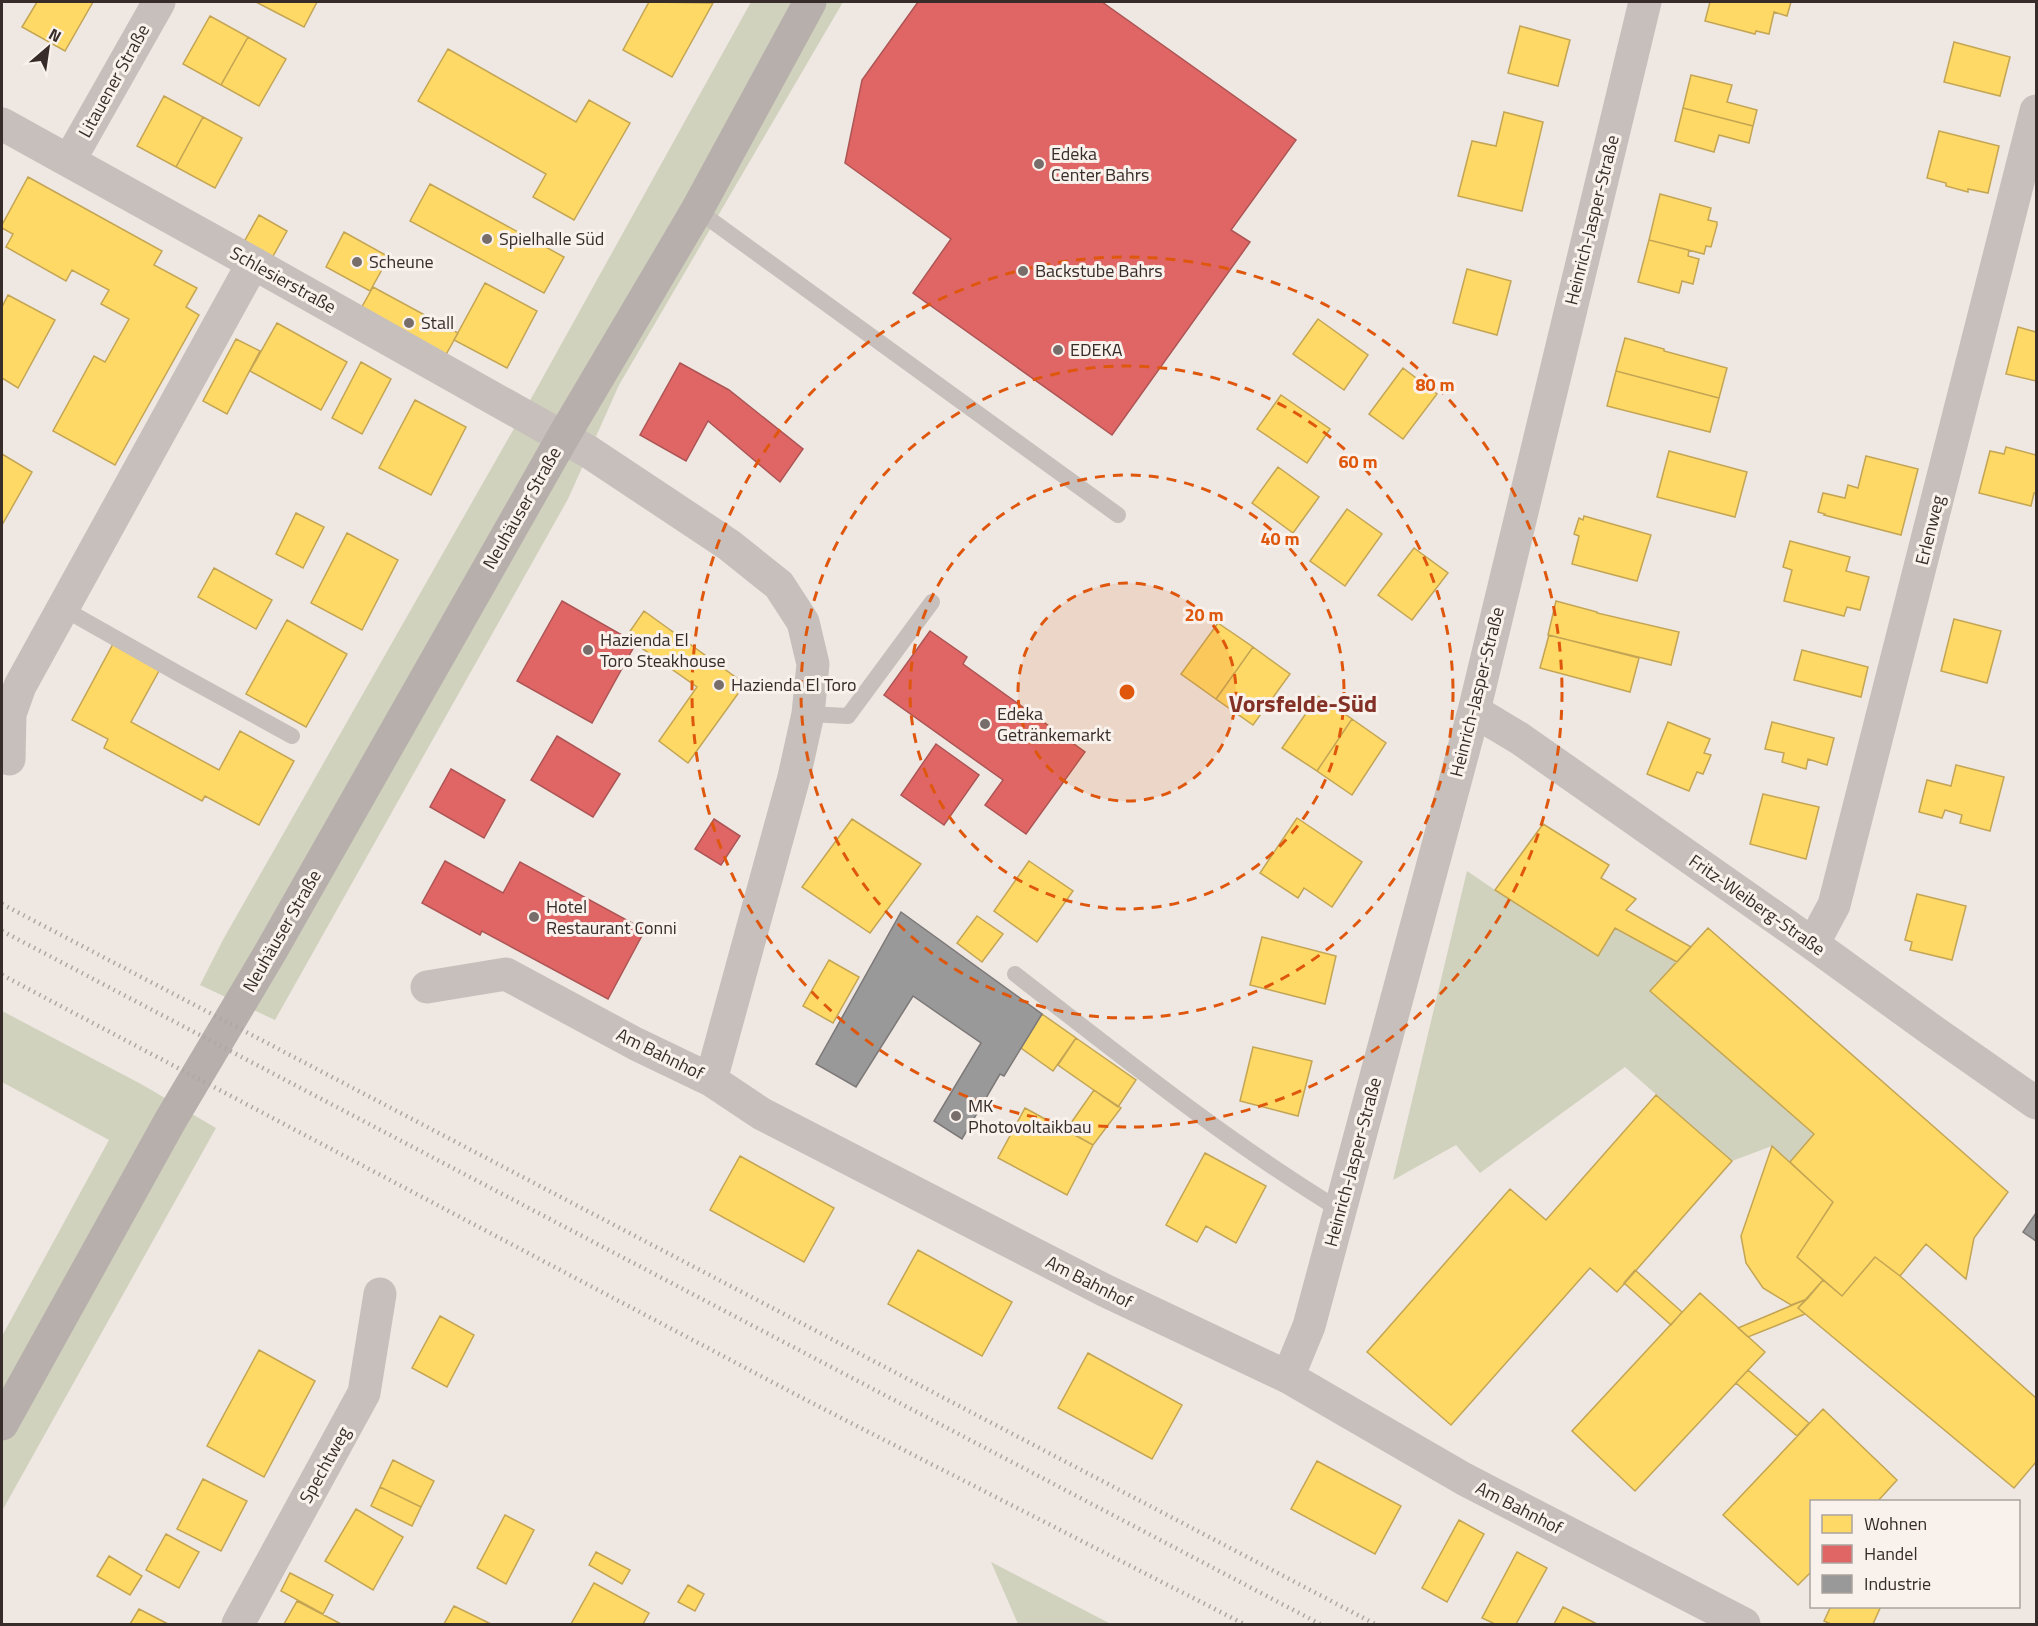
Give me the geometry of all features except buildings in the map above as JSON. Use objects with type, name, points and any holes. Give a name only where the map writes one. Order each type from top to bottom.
[{"type":"main road","name":"Neuhäuser Straße","points":[[2,1424],[170,1121],[271,951],[563,437],[697,210],[810,2]]},
{"type":"street","name":"Litauener Straße","points":[[69,161],[159,2]]},
{"type":"street","name":"Heinrich-Jasper-Straße","points":[[1288,1377],[1309,1326],[1474,711],[1646,2]]},
{"type":"street","name":"Erlenweg","points":[[1813,944],[1834,905],[2037,111]]},
{"type":"street","name":"Schlesierstraße","points":[[2,124],[563,437]]},
{"type":"street","points":[[9,759],[10,714],[20,686],[253,263]]},
{"type":"street","name":"Neuhäuser Straße","points":[[563,437],[729,545],[779,585],[803,622],[813,664],[808,714],[794,777],[711,1080]]},
{"type":"street","name":"Fritz-Weiberg-Straße","points":[[1474,711],[1519,738],[2037,1102]]},
{"type":"street","name":"Am Bahnhof","points":[[428,987],[506,974],[636,1044],[711,1080],[762,1114],[783,1125],[1106,1291],[1288,1377],[1464,1479],[1744,1624]]},
{"type":"street","name":"Spechtweg","points":[[237,1624],[364,1393],[380,1294]]},
{"type":"lane","points":[[697,210],[1118,515]]},
{"type":"lane","points":[[808,714],[848,716],[932,602]]},
{"type":"lane","points":[[64,609],[292,736]]},
{"type":"lane","points":[[1015,974],[1181,1103],[1340,1210]]},
{"type":"green space","points":[[751,2],[843,2],[619,385],[568,499],[275,1020],[200,985],[224,938],[537,388]]},
{"type":"green space","points":[[1467,871],[1495,890],[1615,928],[1677,962],[1650,991],[1814,1134],[1790,1162],[1772,1146],[1732,1161],[1625,1067],[1480,1173],[1456,1145],[1393,1180]]},
{"type":"green space","points":[[2,1011],[141,1084],[216,1128],[2,1511],[2,1336],[109,1140],[2,1082]]},
{"type":"green space","points":[[991,1562],[1111,1624],[1018,1624]]},
{"type":"railway","points":[[2,904],[1375,1624]]},
{"type":"railway","points":[[2,931],[1320,1624]]},
{"type":"railway","points":[[2,975],[810,1402],[1244,1624]]},
{"type":"place","name":"Edeka Center Bahrs","points":[[1039,164]]},
{"type":"place","name":"Spielhalle Süd","points":[[487,239]]},
{"type":"place","name":"Scheune","points":[[357,262]]},
{"type":"place","name":"Backstube Bahrs","points":[[1023,271]]},
{"type":"place","name":"Stall","points":[[409,323]]},
{"type":"place","name":"EDEKA","points":[[1058,350]]},
{"type":"place","name":"Hazienda El Toro Steakhouse","points":[[588,650]]},
{"type":"place","name":"Hazienda El Toro","points":[[719,685]]},
{"type":"place","name":"Edeka Getränkemarkt","points":[[985,724]]},
{"type":"place","name":"Hotel Restaurant Conni","points":[[534,917]]},
{"type":"place","name":"MK Photovoltaikbau","points":[[956,1116]]},
{"type":"district","name":"Vorsfelde-Süd","points":[[1303,704]]}]
